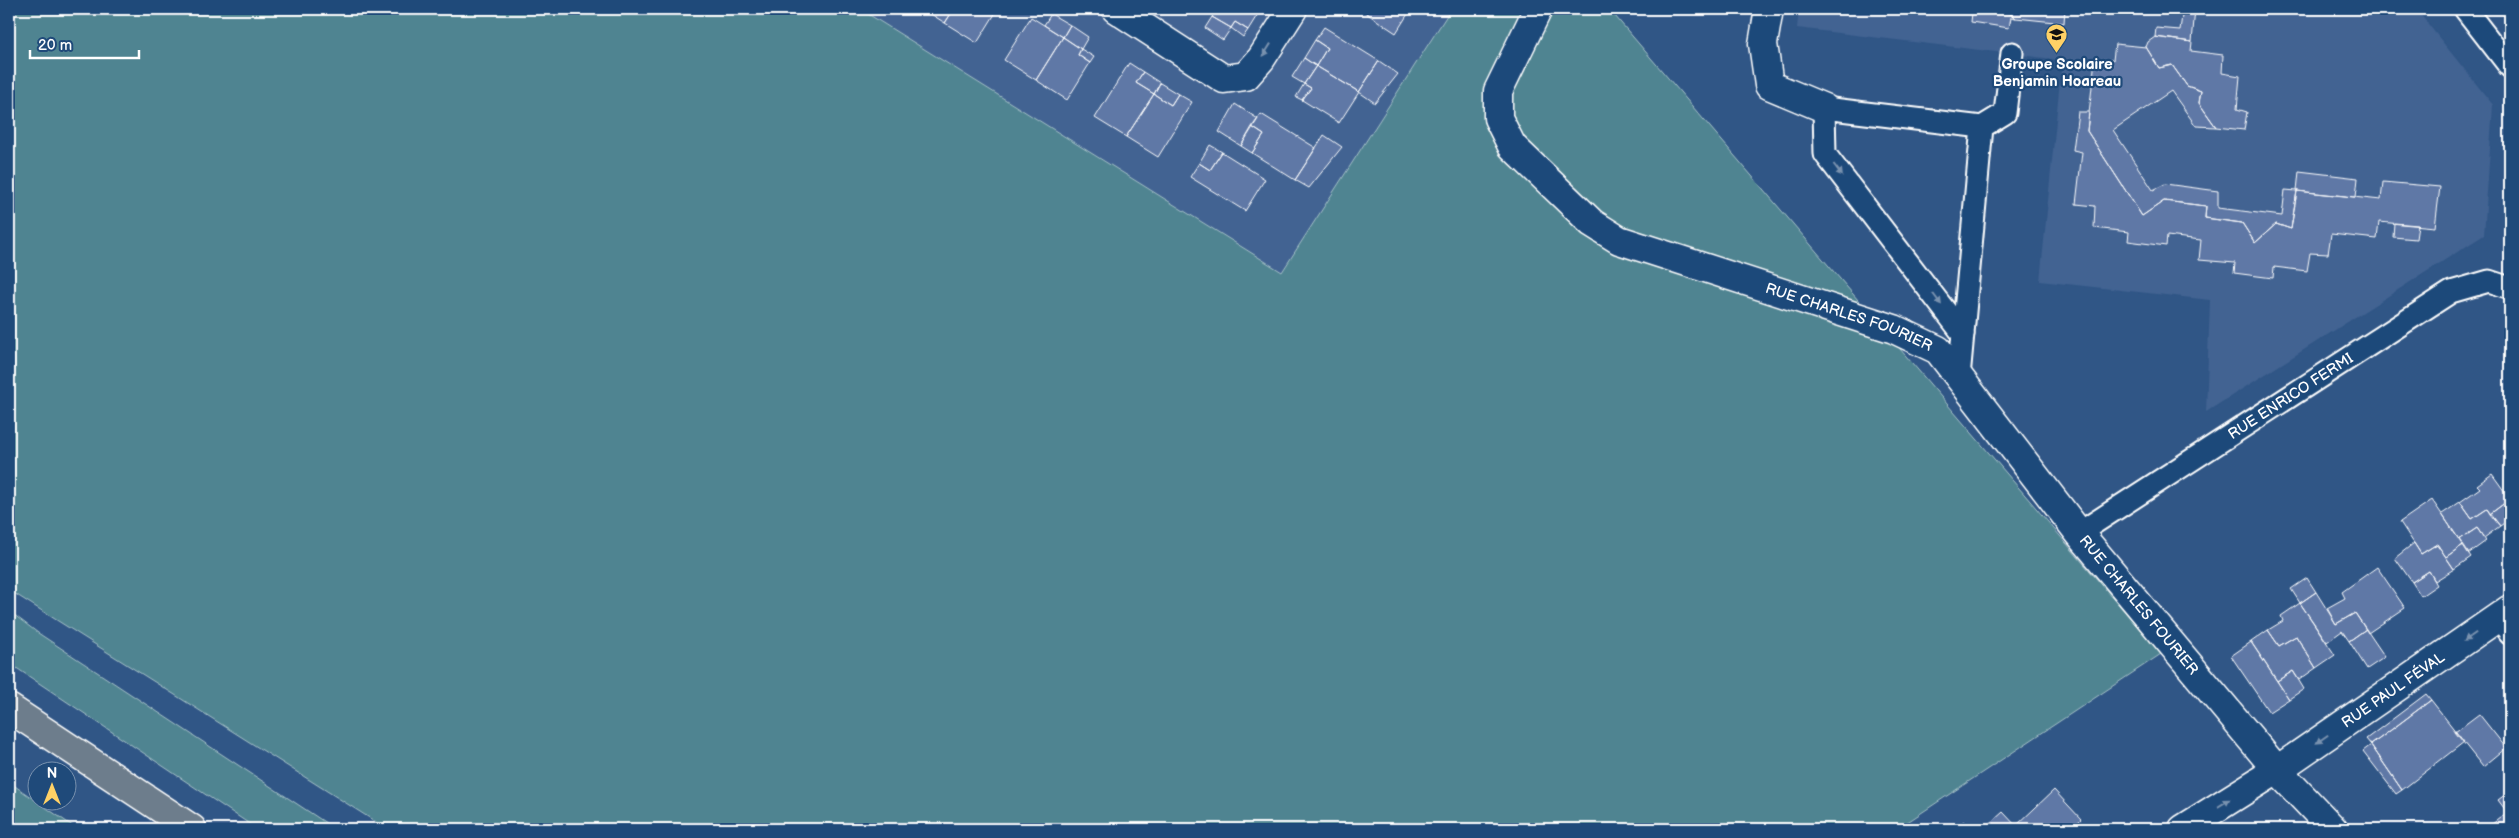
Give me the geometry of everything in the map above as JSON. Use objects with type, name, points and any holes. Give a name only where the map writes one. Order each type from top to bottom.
[{"type":"main road","points":[[9,708],[192,829]]},
{"type":"street","points":[[1116,9],[1224,78],[1246,76],[1261,59],[1293,9]]},
{"type":"street","name":"RUE CHARLES FOURIER","points":[[1538,9],[1498,91],[1498,118],[1512,146],[1592,223],[1619,240],[1894,329],[1938,350],[2079,533],[2277,770],[2332,829]]},
{"type":"street","points":[[1769,9],[1763,44],[1769,84],[1824,108]]},
{"type":"street","name":"RUE PAUL FÉVAL","points":[[2182,829],[2277,770],[2506,620]]},
{"type":"lane","points":[[2465,9],[2510,67]]},
{"type":"lane","points":[[1963,334],[1825,154],[1824,108],[1982,127],[2005,113],[2012,53]]},
{"type":"lane","points":[[1959,377],[1982,127]]},
{"type":"lane","name":"RUE ENRICO FERMI","points":[[2079,533],[2451,292],[2489,281],[2510,288]]},
{"type":"shaded area","points":[[860,9],[1451,9],[1282,272]]},
{"type":"shaded area","points":[[1799,9],[2416,9],[2493,105],[2484,235],[2206,412],[2210,300],[2040,281],[2062,60],[1797,28]]},
{"type":"green space","points":[[9,9],[860,9],[1282,272],[1451,9],[1609,9],[2161,654],[1897,829],[387,829],[9,590]]},
{"type":"green space","points":[[9,611],[38,633],[335,829],[257,829],[9,663]]},
{"type":"green space","points":[[9,782],[28,795],[28,810],[50,810],[77,829],[9,829]]},
{"type":"building","points":[[923,9],[954,9],[945,23]]},
{"type":"building","points":[[954,9],[998,9],[977,43],[945,23]]},
{"type":"building","points":[[1217,9],[1261,9],[1248,30],[1235,22],[1231,28],[1212,17]]},
{"type":"building","points":[[1360,9],[1411,9],[1396,33]]},
{"type":"building","points":[[1938,9],[2003,9],[2016,18],[2011,17],[2009,28],[1971,22],[1972,13]]},
{"type":"building","points":[[2003,9],[2065,9],[2064,23],[2016,18]]},
{"type":"building","points":[[2183,9],[2195,9],[2192,42],[2155,37],[2156,28],[2180,30]]},
{"type":"building","points":[[1051,14],[1070,25],[1063,37],[1044,25]]},
{"type":"building","points":[[1031,17],[1063,37],[1036,80],[1004,60]]},
{"type":"building","points":[[1212,17],[1231,28],[1223,40],[1205,28]]},
{"type":"building","points":[[1235,22],[1248,30],[1243,37],[1231,28]]},
{"type":"building","points":[[1070,25],[1088,37],[1081,49],[1063,37]]},
{"type":"building","points":[[1324,27],[1379,61],[1359,92],[1316,66],[1327,48],[1315,40]]},
{"type":"building","points":[[1063,37],[1081,49],[1078,55],[1090,63],[1067,100],[1036,80]]},
{"type":"building","points":[[2155,37],[2192,42],[2191,51],[2223,55],[2222,73],[2240,76],[2237,109],[2247,112],[2244,130],[2216,127],[2199,103],[2201,91],[2187,86],[2172,65],[2159,68],[2146,47],[2148,42]]},
{"type":"building","points":[[1315,40],[1327,48],[1316,66],[1304,58]]},
{"type":"building","points":[[2115,44],[2146,47],[2159,68],[2172,65],[2187,86],[2201,91],[2199,103],[2216,127],[2196,126],[2171,91],[2113,130],[2153,190],[2165,184],[2218,191],[2218,208],[2282,216],[2285,190],[2297,191],[2291,229],[2276,224],[2255,243],[2242,223],[2205,218],[2206,206],[2164,201],[2142,216],[2087,131],[2095,60],[2113,60]]},
{"type":"building","points":[[1081,49],[1094,57],[1090,63],[1078,55]]},
{"type":"building","points":[[1304,58],[1316,66],[1304,84],[1292,77]]},
{"type":"building","points":[[1379,61],[1398,74],[1375,103],[1359,92]]},
{"type":"building","points":[[1129,63],[1143,72],[1136,83],[1154,94],[1126,137],[1095,118]]},
{"type":"building","points":[[1316,66],[1359,92],[1339,123],[1302,100],[1311,88],[1304,84]]},
{"type":"building","points":[[1143,72],[1160,83],[1154,94],[1136,83]]},
{"type":"building","points":[[1160,83],[1178,94],[1171,105],[1154,94]]},
{"type":"building","points":[[1304,84],[1311,88],[1302,100],[1296,97]]},
{"type":"building","points":[[1154,94],[1171,105],[1178,94],[1192,102],[1158,157],[1126,137]]},
{"type":"building","points":[[1235,104],[1258,119],[1241,146],[1219,132]]},
{"type":"building","points":[[2078,112],[2089,112],[2087,131],[2142,216],[2164,201],[2206,206],[2205,218],[2242,223],[2255,243],[2276,224],[2291,229],[2297,191],[2381,200],[2383,182],[2440,187],[2435,227],[2379,222],[2377,239],[2331,234],[2328,254],[2310,253],[2307,271],[2274,267],[2273,278],[2234,273],[2235,263],[2199,260],[2201,240],[2167,236],[2166,246],[2128,241],[2129,232],[2094,228],[2095,206],[2076,204],[2082,152],[2073,150]]},
{"type":"building","points":[[1261,114],[1316,148],[1295,180],[1252,153],[1264,135],[1252,127]]},
{"type":"building","points":[[1252,127],[1264,135],[1252,153],[1241,146]]},
{"type":"building","points":[[1324,135],[1342,147],[1309,188],[1295,180]]},
{"type":"building","points":[[1210,145],[1222,152],[1210,170],[1199,163]]},
{"type":"building","points":[[1222,152],[1265,179],[1245,211],[1190,177],[1199,163],[1210,170]]},
{"type":"building","points":[[2299,171],[2358,178],[2356,197],[2297,191]]},
{"type":"building","points":[[2394,223],[2418,225],[2416,239],[2393,237]]},
{"type":"building","points":[[2492,474],[2510,499],[2490,514],[2487,509],[2472,519],[2460,502],[2480,488],[2477,485]]},
{"type":"building","points":[[2510,499],[2510,519],[2500,526],[2490,514]]},
{"type":"building","points":[[2432,500],[2463,545],[2446,557],[2437,544],[2421,554],[2400,522]]},
{"type":"building","points":[[2460,502],[2472,519],[2487,509],[2500,526],[2484,538],[2477,528],[2459,540],[2442,514]]},
{"type":"building","points":[[2477,528],[2486,541],[2468,554],[2459,540]]},
{"type":"building","points":[[2414,543],[2421,554],[2437,544],[2454,569],[2435,581],[2429,571],[2412,582],[2395,558]]},
{"type":"building","points":[[2463,545],[2471,557],[2454,569],[2446,557]]},
{"type":"building","points":[[2377,567],[2405,608],[2368,633],[2355,613],[2336,624],[2327,608],[2345,598],[2342,592]]},
{"type":"building","points":[[2429,571],[2437,585],[2421,596],[2412,582]]},
{"type":"building","points":[[2307,578],[2316,592],[2300,603],[2291,589]]},
{"type":"building","points":[[2316,592],[2336,624],[2355,613],[2366,629],[2349,641],[2342,631],[2327,642],[2300,603]]},
{"type":"building","points":[[2300,603],[2335,655],[2316,668],[2296,636],[2279,646],[2268,630],[2283,621],[2281,616]]},
{"type":"building","points":[[2366,629],[2385,657],[2367,669],[2349,641]]},
{"type":"building","points":[[2268,630],[2279,646],[2296,636],[2316,668],[2299,680],[2293,671],[2277,681],[2251,642]]},
{"type":"building","points":[[2251,642],[2289,699],[2269,712],[2231,656]]},
{"type":"building","points":[[2293,671],[2304,689],[2289,699],[2277,681]]},
{"type":"building","points":[[2426,694],[2431,700],[2371,745],[2366,739]]},
{"type":"building","points":[[2431,700],[2464,742],[2402,790],[2371,745]]},
{"type":"building","points":[[2479,714],[2506,748],[2483,767],[2455,732]]},
{"type":"building","points":[[2371,745],[2402,790],[2396,794],[2363,751]]},
{"type":"building","points":[[2054,790],[2081,819],[2072,829],[2019,829],[2016,826]]},
{"type":"building","points":[[2510,791],[2510,810],[2507,812],[2498,800]]},
{"type":"building","points":[[2510,810],[2510,829],[2495,829],[2491,825]]},
{"type":"building","points":[[2003,812],[2019,829],[1984,829]]},
{"type":"building","points":[[1964,821],[1971,829],[1955,829]]},
{"type":"place","name":"Groupe Scolaire Benjamin Hoareau","points":[[2057,54]]}]
